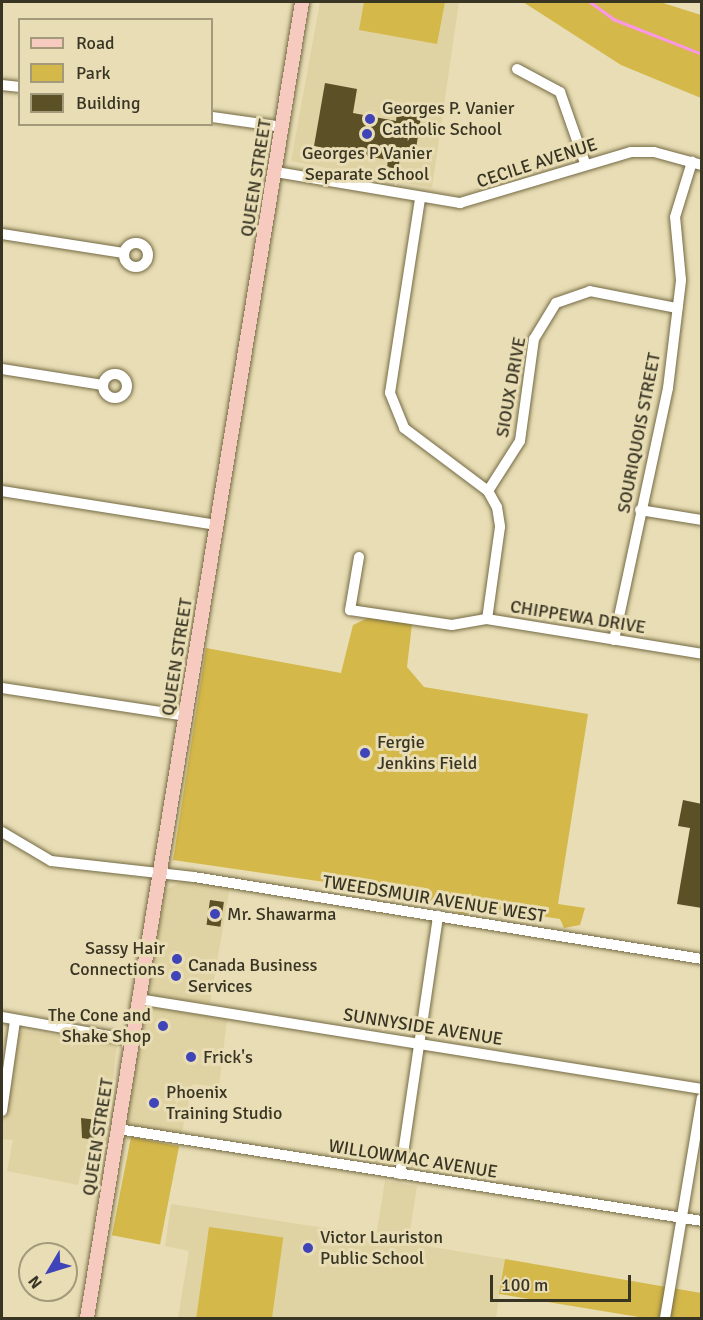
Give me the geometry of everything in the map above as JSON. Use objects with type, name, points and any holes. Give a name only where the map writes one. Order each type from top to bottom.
[{"type":"main road","name":"QUEEN STREET","points":[[87,1318],[302,2]]},
{"type":"street","points":[[517,69],[560,92],[585,163]]},
{"type":"street","points":[[2,85],[18,87]]},
{"type":"street","points":[[213,117],[283,127]]},
{"type":"street","name":"CECILE AVENUE","points":[[276,172],[420,200],[482,199],[585,163],[643,151],[697,163]]},
{"type":"street","name":"SOURIQUOIS STREET","points":[[614,640],[640,510],[668,388],[681,280],[675,218],[697,163]]},
{"type":"street","points":[[420,200],[390,384],[392,402],[412,436],[488,490]]},
{"type":"street","points":[[2,234],[124,253]]},
{"type":"street","name":"SIOUX DRIVE","points":[[488,490],[520,441],[534,339],[556,303],[590,291],[677,308]]},
{"type":"street","points":[[2,369],[103,385]]},
{"type":"street","name":"CHIPPEWA DRIVE","points":[[488,490],[500,527],[487,619],[702,654]]},
{"type":"street","points":[[2,491],[216,525]]},
{"type":"street","points":[[640,510],[702,520]]},
{"type":"street","points":[[358,557],[350,610],[452,625],[487,619]]},
{"type":"street","points":[[2,688],[187,716]]},
{"type":"street","name":"TWEEDSMUIR AVENUE WEST","points":[[2,832],[51,861],[160,874],[702,959]]},
{"type":"street","points":[[400,1174],[438,916]]},
{"type":"street","name":"SUNNYSIDE AVENUE","points":[[138,999],[419,1042],[702,1089]]},
{"type":"street","points":[[2,1017],[131,1040]]},
{"type":"street","points":[[2,1112],[15,1021]]},
{"type":"street","points":[[665,1318],[702,1098]]},
{"type":"street","name":"WILLOWMAC AVENUE","points":[[118,1129],[702,1221]]},
{"type":"shaded area","name":"Georges P. Vanier Catholic School","points":[[320,2],[459,2],[432,188],[291,161]]},
{"type":"shaded area","points":[[183,881],[230,886],[210,1003],[155,997],[150,990],[165,890]]},
{"type":"shaded area","points":[[151,1007],[227,1019],[219,1087],[193,1084],[181,1136],[134,1128],[127,1121],[145,1011]]},
{"type":"shaded area","points":[[22,1031],[117,1043],[102,1173],[82,1168],[78,1185],[7,1171],[13,1140],[2,1139],[2,1125],[17,1035]]},
{"type":"shaded area","name":"Victor Lauriston Public School","points":[[385,1181],[417,1186],[408,1243],[505,1259],[496,1318],[178,1318],[189,1251],[165,1246],[171,1204],[376,1236]]},
{"type":"green space","points":[[364,2],[445,2],[437,44],[359,30]]},
{"type":"green space","points":[[523,2],[660,2],[701,15],[701,98],[621,65]]},
{"type":"green space","points":[[368,618],[412,624],[407,667],[424,687],[588,714],[558,904],[585,908],[580,925],[564,928],[560,919],[470,905],[467,914],[456,912],[448,899],[435,896],[428,904],[418,905],[415,895],[173,860],[206,648],[341,673],[353,625]]},
{"type":"green space","points":[[131,1137],[179,1146],[160,1245],[112,1235]]},
{"type":"green space","points":[[209,1227],[283,1237],[272,1318],[196,1318]]},
{"type":"green space","points":[[505,1259],[701,1293],[701,1318],[645,1318],[499,1294]]},
{"type":"building","name":"Georges P Vanier Separate School","points":[[325,83],[357,89],[353,113],[396,121],[398,106],[422,111],[414,161],[400,159],[398,169],[387,167],[388,160],[314,146]]},
{"type":"building","points":[[683,800],[702,804],[702,908],[677,904],[690,828],[678,826]]},
{"type":"building","name":"Mr. Shawarma","points":[[210,900],[224,902],[220,927],[207,925]]},
{"type":"building","points":[[81,1118],[97,1120],[94,1140],[82,1138]]},
{"type":"waterway","points":[[590,2],[613,19],[702,54]]},
{"type":"place","name":"Georges P. Vanier Catholic School","points":[[370,119]]},
{"type":"place","name":"Georges P Vanier Separate School","points":[[367,134]]},
{"type":"place","name":"Fergie Jenkins Field","points":[[365,753]]},
{"type":"place","name":"Mr. Shawarma","points":[[215,914]]},
{"type":"place","name":"Sassy Hair Connections","points":[[177,959]]},
{"type":"place","name":"Canada Business Services","points":[[176,976]]},
{"type":"place","name":"The Cone and Shake Shop","points":[[163,1026]]},
{"type":"place","name":"Frick's","points":[[191,1057]]},
{"type":"place","name":"Phoenix Training Studio","points":[[154,1103]]},
{"type":"place","name":"Victor Lauriston Public School","points":[[308,1248]]}]
